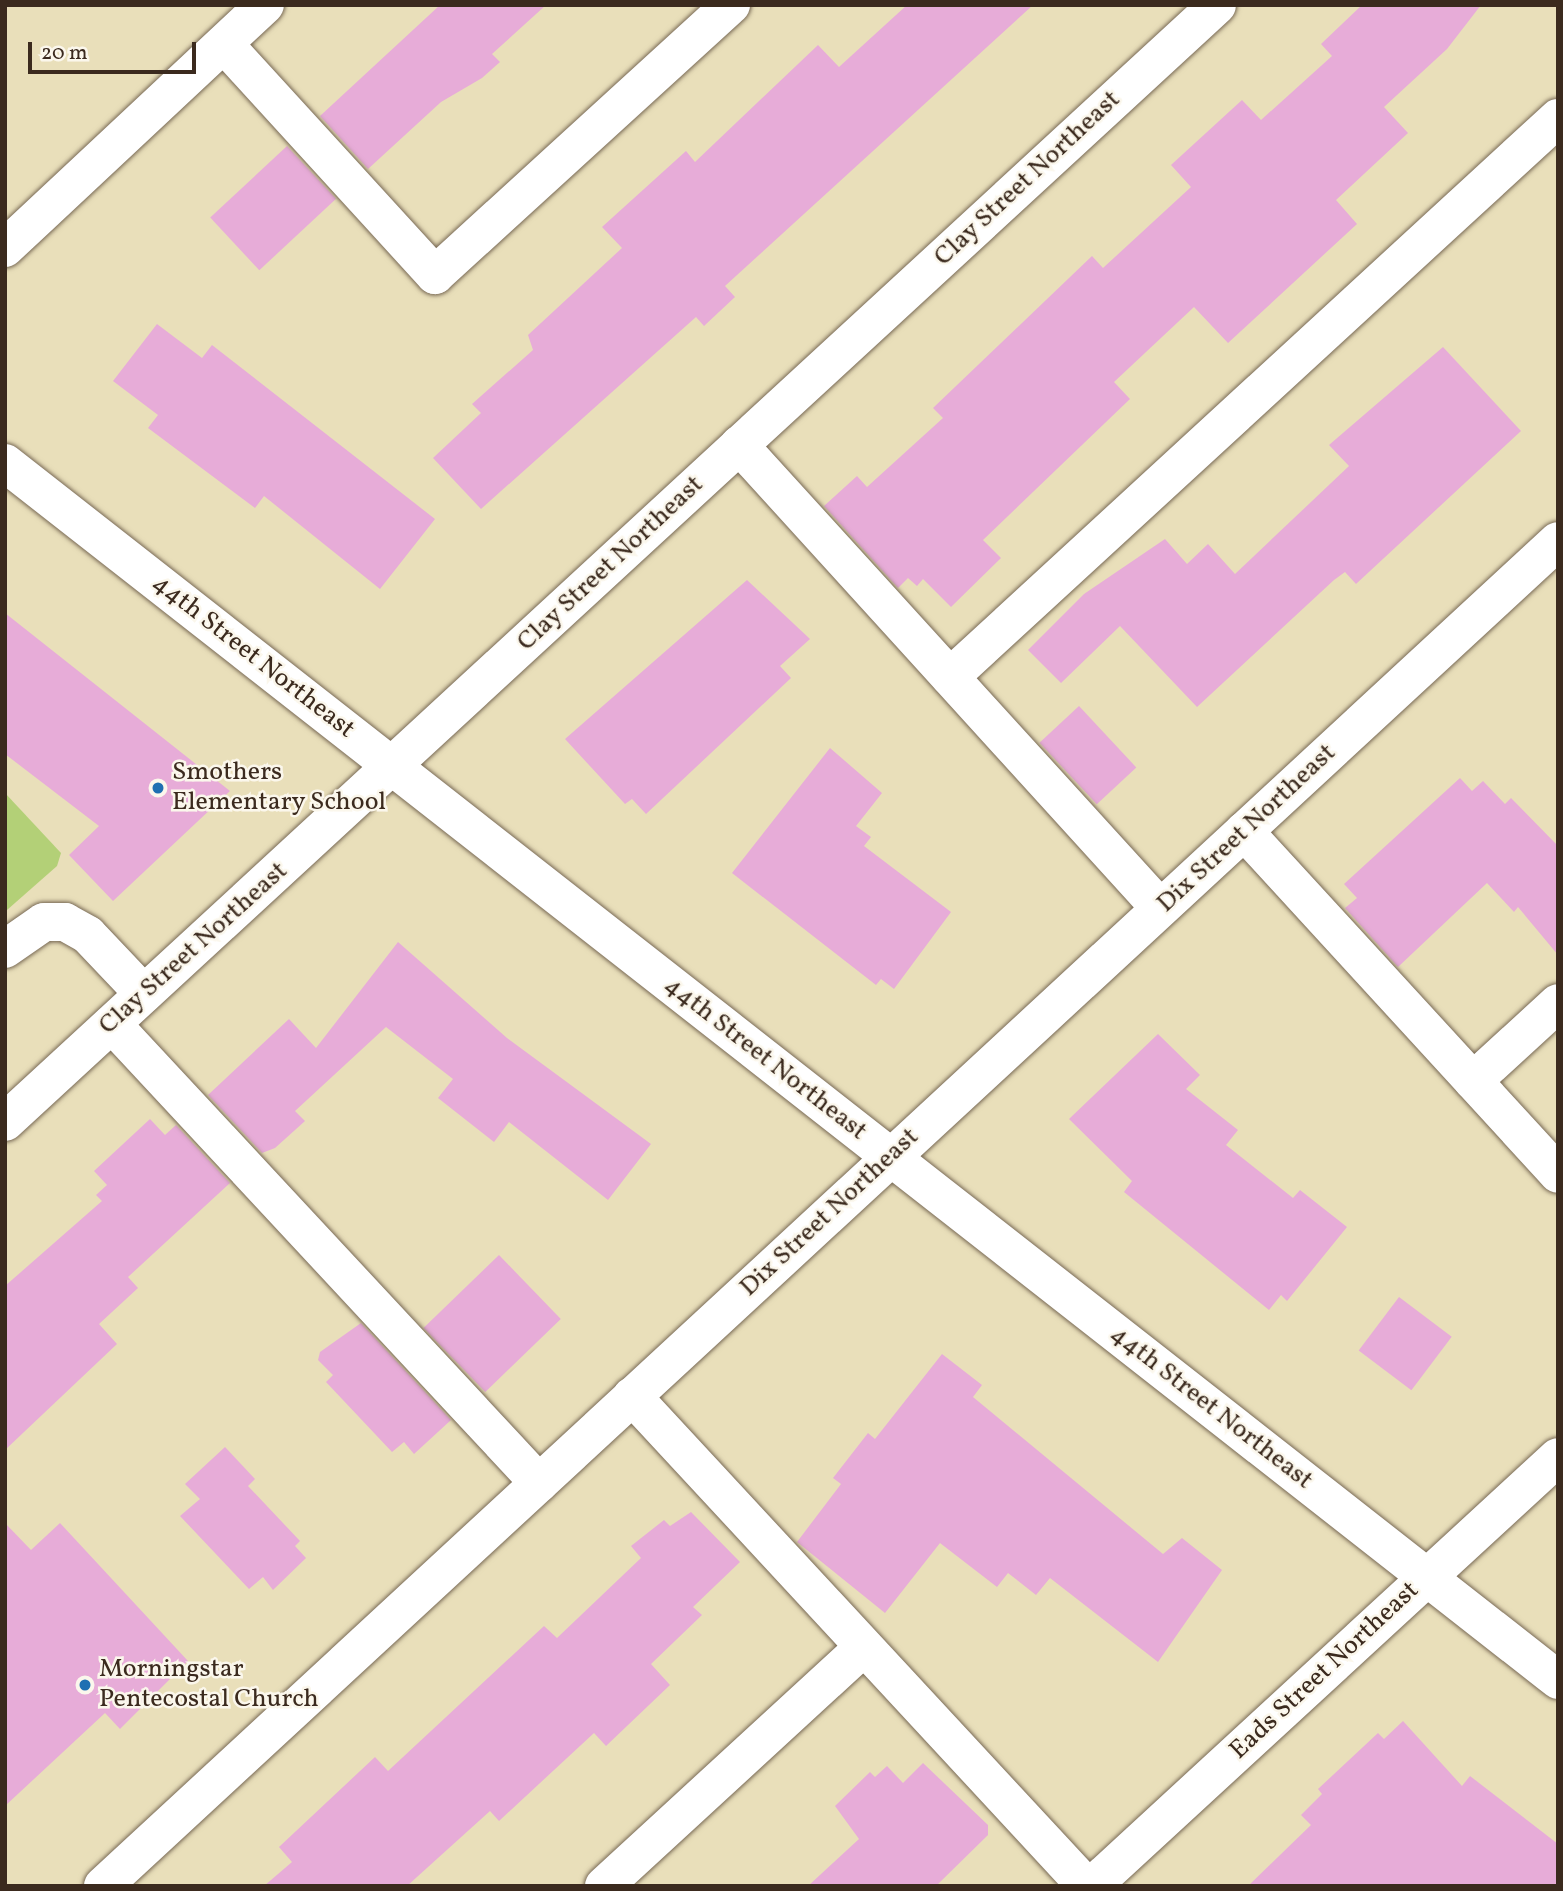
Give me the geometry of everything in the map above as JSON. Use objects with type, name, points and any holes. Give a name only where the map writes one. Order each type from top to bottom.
[{"type":"street","points":[[11,232],[265,5]]},
{"type":"street","points":[[223,44],[435,275],[731,5]]},
{"type":"street","name":"Clay Street Northeast","points":[[5,1122],[1217,5]]},
{"type":"street","points":[[950,677],[1558,118]]},
{"type":"street","points":[[740,445],[1160,908]]},
{"type":"street","name":"44th Street Northeast","points":[[5,463],[1558,1680]]},
{"type":"street","name":"Dix Street Northeast","points":[[111,1884],[538,1483],[1558,541]]},
{"type":"street","points":[[1244,831],[1558,1174]]},
{"type":"street","points":[[5,950],[44,922],[65,922],[88,935],[144,994]]},
{"type":"street","points":[[1473,1081],[1558,1003]]},
{"type":"street","points":[[112,1024],[538,1483]]},
{"type":"street","points":[[632,1396],[1086,1886]]},
{"type":"street","name":"Eads Street Northeast","points":[[1092,1886],[1558,1457]]},
{"type":"street","points":[[604,1886],[863,1648]]},
{"type":"green space","points":[[5,793],[61,853],[57,866],[7,910]]},
{"type":"building","points":[[440,5],[546,5],[492,54],[500,62],[482,78],[441,102],[368,169],[320,116]]},
{"type":"building","points":[[907,5],[1033,5],[725,286],[735,297],[704,326],[696,317],[481,509],[433,458],[481,413],[472,404],[533,350],[528,335],[622,248],[602,227],[686,151],[695,162],[818,45],[839,67]]},
{"type":"building","points":[[1362,5],[1481,5],[1447,49],[1384,107],[1408,133],[1336,200],[1357,224],[1228,343],[1194,307],[1114,382],[1130,399],[983,540],[1001,558],[951,607],[923,579],[917,586],[908,578],[898,588],[824,506],[857,476],[867,487],[943,418],[933,408],[1092,256],[1103,268],[1191,187],[1171,165],[1242,100],[1261,120],[1332,56],[1321,44]]},
{"type":"building","points":[[287,146],[336,199],[259,270],[210,218]]},
{"type":"building","points":[[157,324],[202,358],[212,345],[435,519],[380,589],[264,496],[255,508],[148,428],[158,415],[113,381]]},
{"type":"building","points":[[1443,347],[1521,431],[1356,584],[1345,572],[1334,580],[1197,707],[1120,626],[1061,683],[1028,650],[1084,594],[1165,539],[1187,564],[1208,544],[1235,574],[1349,466],[1329,445]]},
{"type":"building","points":[[747,580],[810,639],[780,666],[791,678],[646,814],[632,799],[625,804],[565,739]]},
{"type":"building","points":[[5,613],[230,791],[113,901],[69,855],[99,826],[5,754]]},
{"type":"building","points":[[1079,706],[1136,767],[1097,804],[1040,743]]},
{"type":"building","points":[[830,748],[882,793],[856,826],[871,837],[864,846],[951,912],[894,989],[881,979],[876,985],[732,873]]},
{"type":"building","points":[[1460,778],[1472,791],[1483,781],[1505,804],[1511,798],[1558,846],[1558,955],[1518,907],[1514,912],[1487,883],[1398,967],[1345,908],[1357,898],[1344,884]]},
{"type":"building","points":[[398,942],[507,1038],[651,1144],[608,1200],[509,1122],[494,1142],[438,1098],[453,1079],[386,1027],[295,1111],[305,1121],[275,1148],[262,1153],[208,1095],[289,1019],[316,1048]]},
{"type":"building","points":[[1158,1034],[1200,1075],[1186,1089],[1238,1130],[1226,1145],[1293,1198],[1300,1190],[1347,1227],[1287,1301],[1281,1295],[1269,1310],[1124,1192],[1132,1181],[1069,1119]]},
{"type":"building","points":[[150,1119],[165,1135],[176,1125],[230,1183],[128,1277],[138,1288],[99,1324],[117,1344],[5,1450],[5,1286],[102,1201],[96,1195],[107,1185],[94,1171]]},
{"type":"building","points":[[499,1255],[561,1319],[485,1392],[423,1328]]},
{"type":"building","points":[[1399,1297],[1452,1337],[1411,1390],[1359,1351]]},
{"type":"building","points":[[361,1323],[451,1420],[414,1454],[404,1442],[392,1452],[326,1382],[333,1375],[318,1360],[320,1352]]},
{"type":"building","points":[[942,1354],[982,1385],[973,1397],[1163,1554],[1182,1538],[1222,1570],[1158,1662],[1050,1578],[1036,1595],[1008,1573],[997,1587],[940,1543],[885,1613],[797,1542],[841,1484],[833,1478],[868,1433],[875,1439]]},
{"type":"building","points":[[225,1447],[255,1479],[248,1486],[300,1541],[295,1546],[306,1558],[273,1590],[263,1577],[249,1589],[180,1516],[200,1499],[185,1484]]},
{"type":"building","points":[[691,1512],[740,1562],[693,1607],[702,1615],[651,1664],[670,1685],[606,1746],[594,1733],[499,1821],[490,1811],[407,1886],[264,1886],[292,1862],[279,1847],[375,1757],[388,1771],[544,1626],[557,1638],[641,1558],[631,1546],[664,1520],[670,1526]]},
{"type":"building","name":"Morningstar Pentecostal Church","points":[[5,1523],[31,1550],[60,1523],[188,1661],[120,1729],[105,1713],[5,1806]]},
{"type":"building","points":[[1403,1721],[1462,1786],[1470,1776],[1558,1844],[1558,1886],[1248,1886],[1311,1825],[1301,1815],[1322,1794],[1318,1789],[1378,1733],[1384,1739]]},
{"type":"building","points":[[923,1763],[988,1825],[988,1835],[936,1886],[808,1886],[859,1839],[835,1806],[870,1772],[875,1777],[887,1766],[903,1783]]},
{"type":"place","name":"Smothers Elementary School","points":[[158,788]]},
{"type":"place","name":"Morningstar Pentecostal Church","points":[[85,1685]]}]
